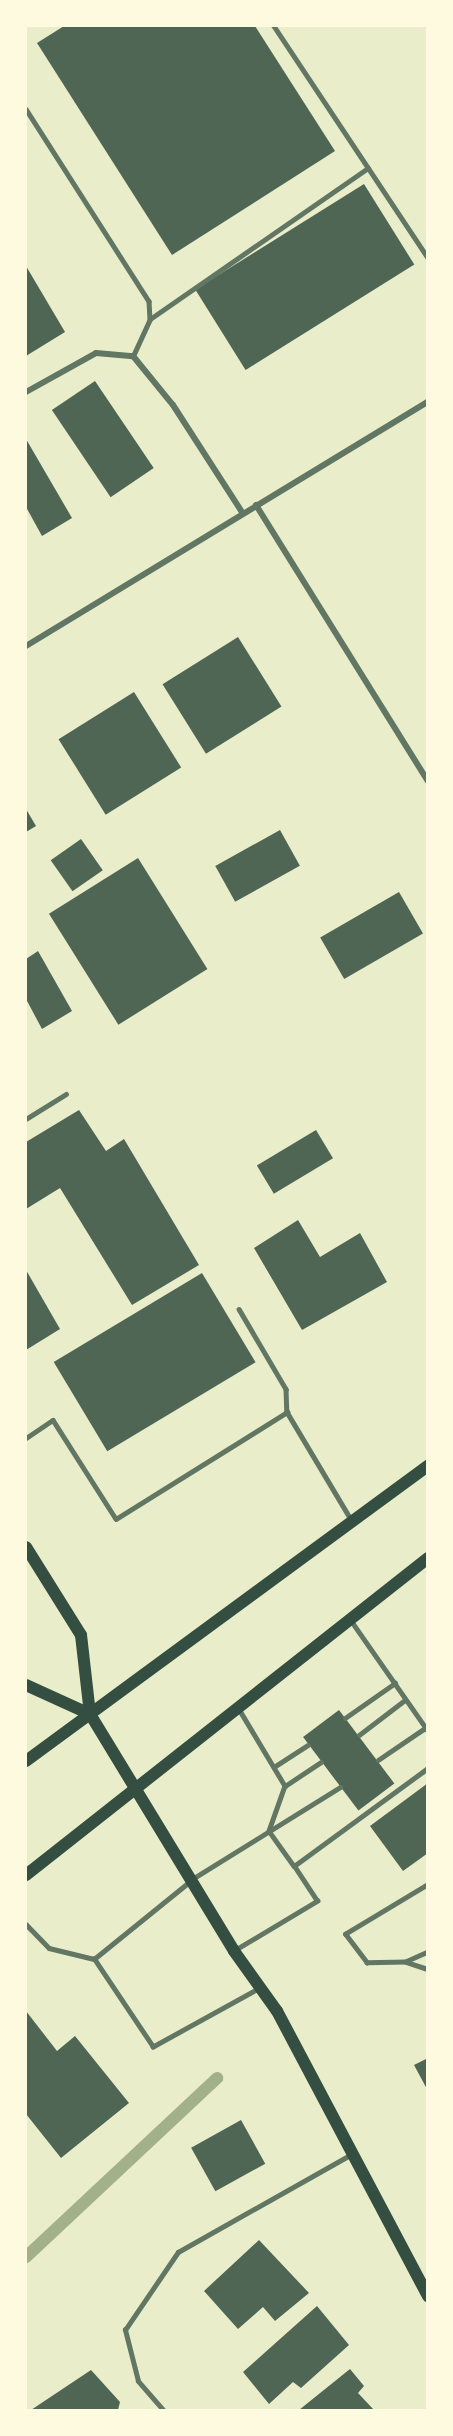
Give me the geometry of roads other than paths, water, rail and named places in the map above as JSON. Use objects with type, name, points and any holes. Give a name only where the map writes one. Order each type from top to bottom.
[{"type":"main road","points":[[26,1761],[428,1467]]},
{"type":"main road","points":[[26,1547],[81,1635],[90,1714],[194,1878],[234,1951],[262,1987],[428,2296]]},
{"type":"main road","points":[[26,1875],[236,1704],[427,1560]]},
{"type":"main road","points":[[26,1685],[90,1714]]},
{"type":"street","points":[[26,392],[96,353],[133,356],[173,405],[242,512]]},
{"type":"street","points":[[26,646],[242,512],[428,402]]},
{"type":"street","points":[[256,505],[428,781]]},
{"type":"lane","points":[[274,26],[428,258]]},
{"type":"lane","points":[[26,109],[149,301],[150,319],[133,356]]},
{"type":"lane","points":[[150,319],[368,168]]},
{"type":"lane","points":[[26,1119],[66,1094]]},
{"type":"lane","points":[[239,1309],[286,1389],[286,1413],[352,1521]]},
{"type":"lane","points":[[26,1438],[53,1420],[116,1519],[286,1413]]},
{"type":"lane","points":[[349,1617],[426,1729],[378,1760]]},
{"type":"lane","points":[[345,1718],[395,1683]]},
{"type":"lane","points":[[359,1735],[405,1700]]},
{"type":"lane","points":[[236,1704],[285,1786]]},
{"type":"lane","points":[[274,1767],[308,1744]]},
{"type":"lane","points":[[269,1831],[285,1786],[321,1762]]},
{"type":"lane","points":[[294,1866],[428,1768]]},
{"type":"lane","points":[[94,1959],[194,1878],[340,1787]]},
{"type":"lane","points":[[234,1951],[317,1901],[269,1831]]},
{"type":"lane","points":[[428,1884],[345,1934],[367,1964],[406,1962],[428,1969]]},
{"type":"lane","points":[[26,1924],[49,1948],[94,1959],[153,2047],[262,1987]]},
{"type":"lane","points":[[406,1962],[428,1952]]},
{"type":"lane","points":[[163,2410],[138,2381],[125,2330],[178,2252],[352,2154]]},
{"type":"waterway","points":[[26,2257],[217,2078]]}]
